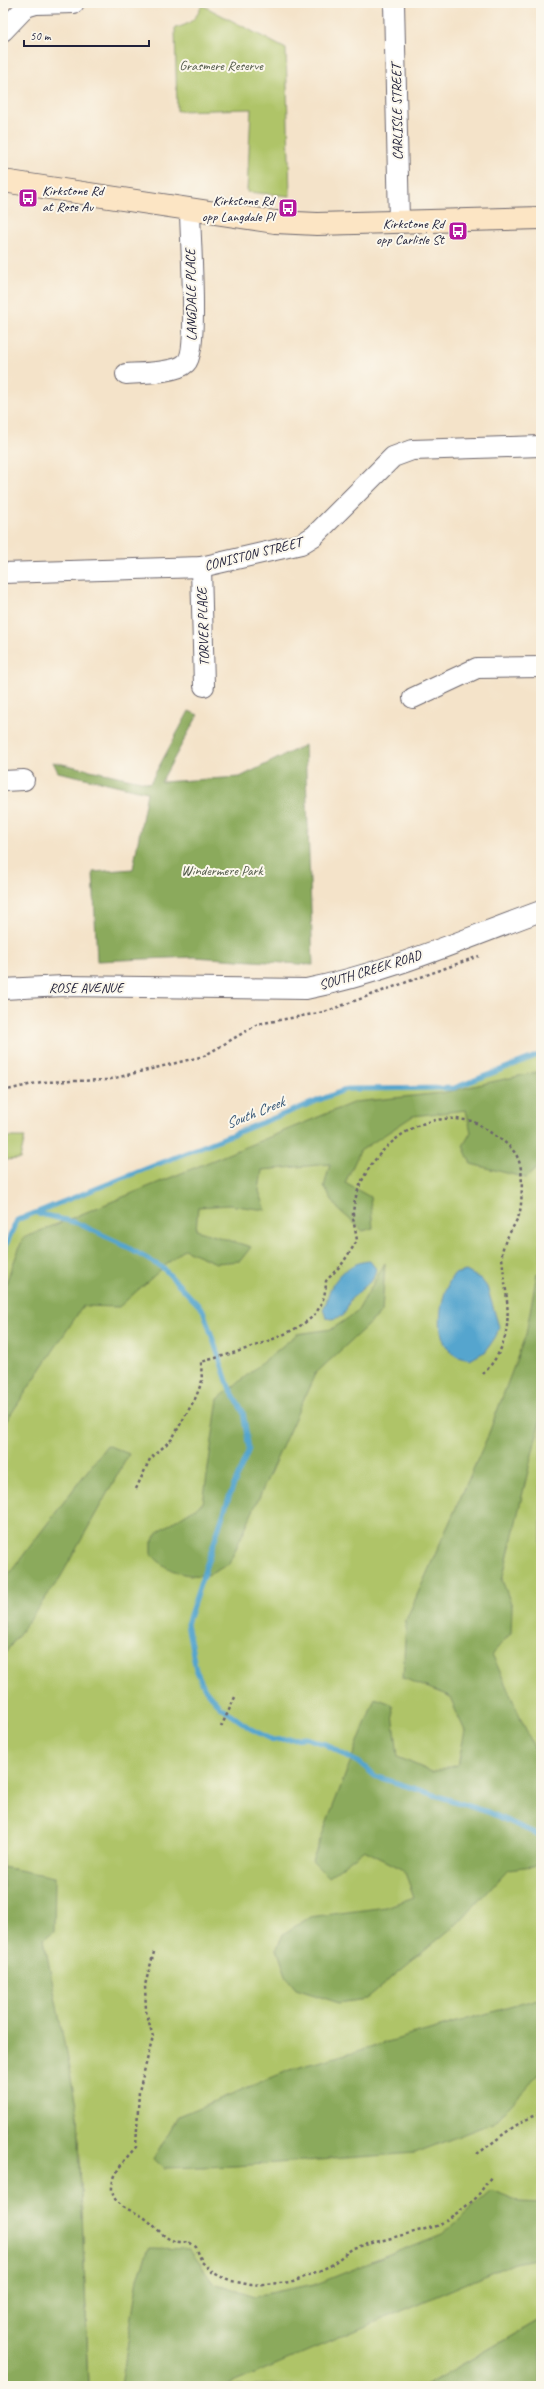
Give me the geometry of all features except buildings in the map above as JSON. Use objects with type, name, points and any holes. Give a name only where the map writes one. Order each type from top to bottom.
[{"type":"street","points":[[3,31],[26,7],[36,4],[74,3]]},
{"type":"street","name":"CARLISLE STREET","points":[[394,3],[399,221]]},
{"type":"street","points":[[3,181],[190,211],[275,222],[317,224],[541,218]]},
{"type":"street","name":"LANGDALE PLACE","points":[[126,374],[179,369],[187,362],[192,354],[193,332],[190,211]]},
{"type":"street","name":"CONISTON STREET","points":[[3,573],[201,567],[301,544],[314,536],[393,457],[412,450],[541,446]]},
{"type":"street","name":"TORVER PLACE","points":[[201,567],[204,686]]},
{"type":"street","points":[[413,698],[476,668],[541,667]]},
{"type":"street","points":[[3,781],[24,780]]},
{"type":"street","name":"SOUTH CREEK ROAD","points":[[168,988],[306,989],[334,983],[414,957],[541,911]]},
{"type":"street","name":"ROSE AVENUE","points":[[3,988],[64,986],[168,988]]},
{"type":"path","points":[[3,1091],[41,1082],[107,1080],[204,1056],[258,1024],[324,1012],[459,964],[486,952]]},
{"type":"path","points":[[136,1489],[150,1459],[172,1439],[196,1397],[202,1381],[202,1362],[237,1352],[299,1326],[313,1315],[326,1290],[326,1281],[342,1264],[357,1241],[353,1215],[359,1187],[381,1153],[393,1141],[421,1124],[449,1118],[472,1121],[496,1136],[512,1148],[517,1155],[521,1166],[522,1204],[504,1245],[502,1256],[509,1313],[506,1335],[494,1362],[483,1374]]},
{"type":"path","points":[[221,1727],[236,1695]]},
{"type":"path","points":[[154,1952],[145,1985],[145,2004],[153,2037],[139,2090],[136,2147],[123,2161],[115,2176],[112,2186],[114,2198],[122,2206],[147,2219],[167,2240],[179,2243],[189,2242],[196,2247],[202,2262],[212,2272],[227,2280],[251,2285],[293,2282],[330,2266],[353,2248],[437,2226],[460,2211],[476,2198],[491,2177]]},
{"type":"path","points":[[477,2154],[518,2124],[530,2117],[541,2114]]},
{"type":"green space","name":"Grasmere Reserve","points":[[202,5],[286,49],[290,196],[247,192],[251,109],[177,111],[175,28],[189,23],[198,14]]},
{"type":"green space","name":"Windermere Park","points":[[189,711],[198,715],[161,782],[240,777],[305,745],[313,965],[194,957],[97,961],[93,872],[133,869],[147,792],[58,772],[53,762],[150,783]]},
{"type":"green space","points":[[541,1054],[541,2319],[425,2386],[89,2386],[78,2115],[3,1942],[3,1252],[17,1220],[347,1089],[454,1088]]},
{"type":"green space","points":[[541,1071],[541,1156],[539,1166],[526,1178],[471,1164],[463,1146],[471,1132],[466,1110],[413,1116],[360,1151],[345,1183],[370,1197],[373,1228],[363,1231],[338,1209],[324,1187],[330,1164],[262,1170],[259,1191],[266,1210],[229,1205],[198,1207],[196,1230],[251,1247],[240,1261],[216,1263],[184,1249],[119,1307],[83,1306],[3,1426],[3,1291],[23,1238],[355,1102],[442,1093]]},
{"type":"green space","points":[[3,1137],[25,1137],[20,1159],[3,1160]]},
{"type":"green space","points":[[385,1263],[382,1312],[315,1374],[229,1564],[206,1575],[183,1574],[163,1565],[152,1554],[152,1542],[159,1531],[203,1503],[218,1399],[297,1334],[332,1329],[357,1312]]},
{"type":"green space","points":[[537,1273],[541,1274],[541,1417],[502,1580],[512,1606],[511,1633],[492,1654],[541,1763],[541,1865],[508,1869],[458,1923],[366,1999],[339,2003],[296,1989],[287,1978],[277,1949],[283,1934],[310,1917],[386,1907],[414,1897],[404,1870],[364,1850],[328,1877],[312,1861],[375,1698],[392,1704],[398,1757],[432,1772],[458,1765],[465,1731],[449,1696],[403,1678],[406,1620],[487,1438],[526,1334]]},
{"type":"green space","points":[[107,1445],[129,1454],[60,1578],[3,1656],[3,1582]]},
{"type":"green space","points":[[3,1867],[55,1877],[54,1931],[44,1939],[78,2115],[89,2386],[3,2386]]},
{"type":"green space","points":[[541,1998],[541,2072],[495,2122],[415,2153],[235,2166],[164,2168],[154,2159],[178,2116],[290,2070]]},
{"type":"green space","points":[[491,2191],[519,2202],[541,2203],[541,2258],[514,2263],[226,2386],[121,2386],[138,2278],[149,2248],[189,2249],[214,2283],[255,2296],[319,2283],[442,2234]]},
{"type":"green space","points":[[541,2319],[541,2386],[425,2386]]},
{"type":"water","points":[[370,1261],[376,1269],[373,1279],[351,1299],[343,1316],[332,1319],[326,1318],[323,1309],[334,1283],[347,1269],[357,1264]]},
{"type":"water","points":[[466,1271],[481,1279],[487,1287],[499,1327],[496,1336],[486,1351],[470,1360],[457,1357],[448,1349],[443,1340],[440,1316],[449,1282],[454,1274]]},
{"type":"waterway","name":"South Creek","points":[[3,1252],[17,1220],[347,1089],[454,1088],[541,1054]]},
{"type":"waterway","points":[[37,1213],[77,1223],[118,1242],[163,1268],[203,1310],[229,1387],[243,1412],[249,1449],[229,1497],[187,1624],[196,1670],[205,1689],[219,1706],[251,1729],[273,1740],[306,1738],[325,1744],[361,1764],[375,1776],[488,1812],[541,1836]]},
{"type":"place","name":"Kirkstone Rd at Rose Av","points":[[28,198]]},
{"type":"place","name":"Kirkstone Rd opp Langdale Pl","points":[[288,208]]},
{"type":"place","name":"Kirkstone Rd opp Carlisle St","points":[[458,231]]}]
